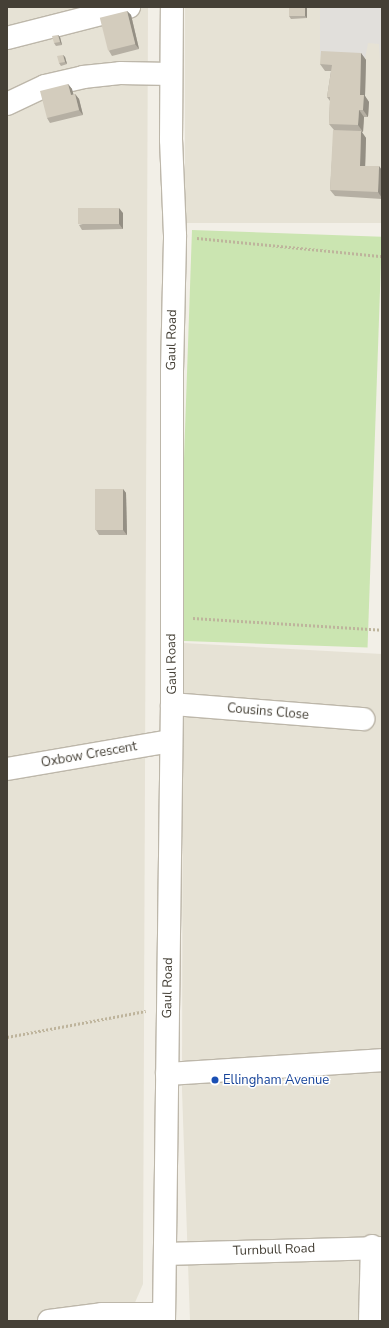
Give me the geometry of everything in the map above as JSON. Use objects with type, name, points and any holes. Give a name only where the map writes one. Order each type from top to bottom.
[{"type":"street","points":[[7,38],[129,7]]},
{"type":"street","name":"Gaul Road","points":[[164,1317],[172,704],[171,616],[174,235],[171,74],[172,7]]},
{"type":"street","points":[[7,104],[45,86],[83,77],[120,73],[171,74]]},
{"type":"street","name":"Cousins Close","points":[[172,704],[363,720]]},
{"type":"street","name":"Oxbow Crescent","points":[[7,769],[171,741]]},
{"type":"street","points":[[167,1074],[382,1060]]},
{"type":"street","points":[[370,1321],[377,1247]]},
{"type":"street","name":"Turnbull Road","points":[[166,1254],[377,1247]]},
{"type":"street","points":[[49,1321],[102,1314],[164,1317]]},
{"type":"path","points":[[174,235],[357,256],[382,256]]},
{"type":"path","points":[[171,616],[382,630]]},
{"type":"path","points":[[7,1037],[135,1012],[168,1008]]},
{"type":"shaded area","points":[[7,7],[148,7],[143,1284],[127,1321],[7,1321]]},
{"type":"shaded area","points":[[185,7],[382,7],[382,223],[185,223]]},
{"type":"shaded area","points":[[320,7],[382,7],[382,60],[380,60],[379,44],[368,43],[365,58],[320,56]]},
{"type":"shaded area","points":[[183,643],[382,654],[382,1321],[190,1321],[182,1090]]},
{"type":"green space","points":[[192,230],[382,237],[368,647],[178,641]]},
{"type":"building","points":[[289,7],[305,7],[305,16],[289,16]]},
{"type":"building","points":[[127,11],[135,44],[108,51],[100,18]]},
{"type":"building","points":[[58,35],[60,42],[54,43],[52,36]]},
{"type":"building","points":[[321,51],[361,53],[360,95],[364,95],[363,110],[359,110],[358,125],[329,124],[330,97],[327,97],[332,65],[320,64]]},
{"type":"building","points":[[63,55],[65,62],[59,63],[57,56]]},
{"type":"building","points":[[68,84],[71,95],[75,94],[79,110],[47,118],[40,91]]},
{"type":"building","points":[[333,130],[361,131],[360,166],[379,166],[378,192],[330,190]]},
{"type":"building","points":[[78,208],[119,208],[119,224],[78,224]]},
{"type":"building","points":[[95,489],[123,489],[123,530],[95,530]]},
{"type":"place","name":"Ellingham Avenue","points":[[215,1080]]}]
